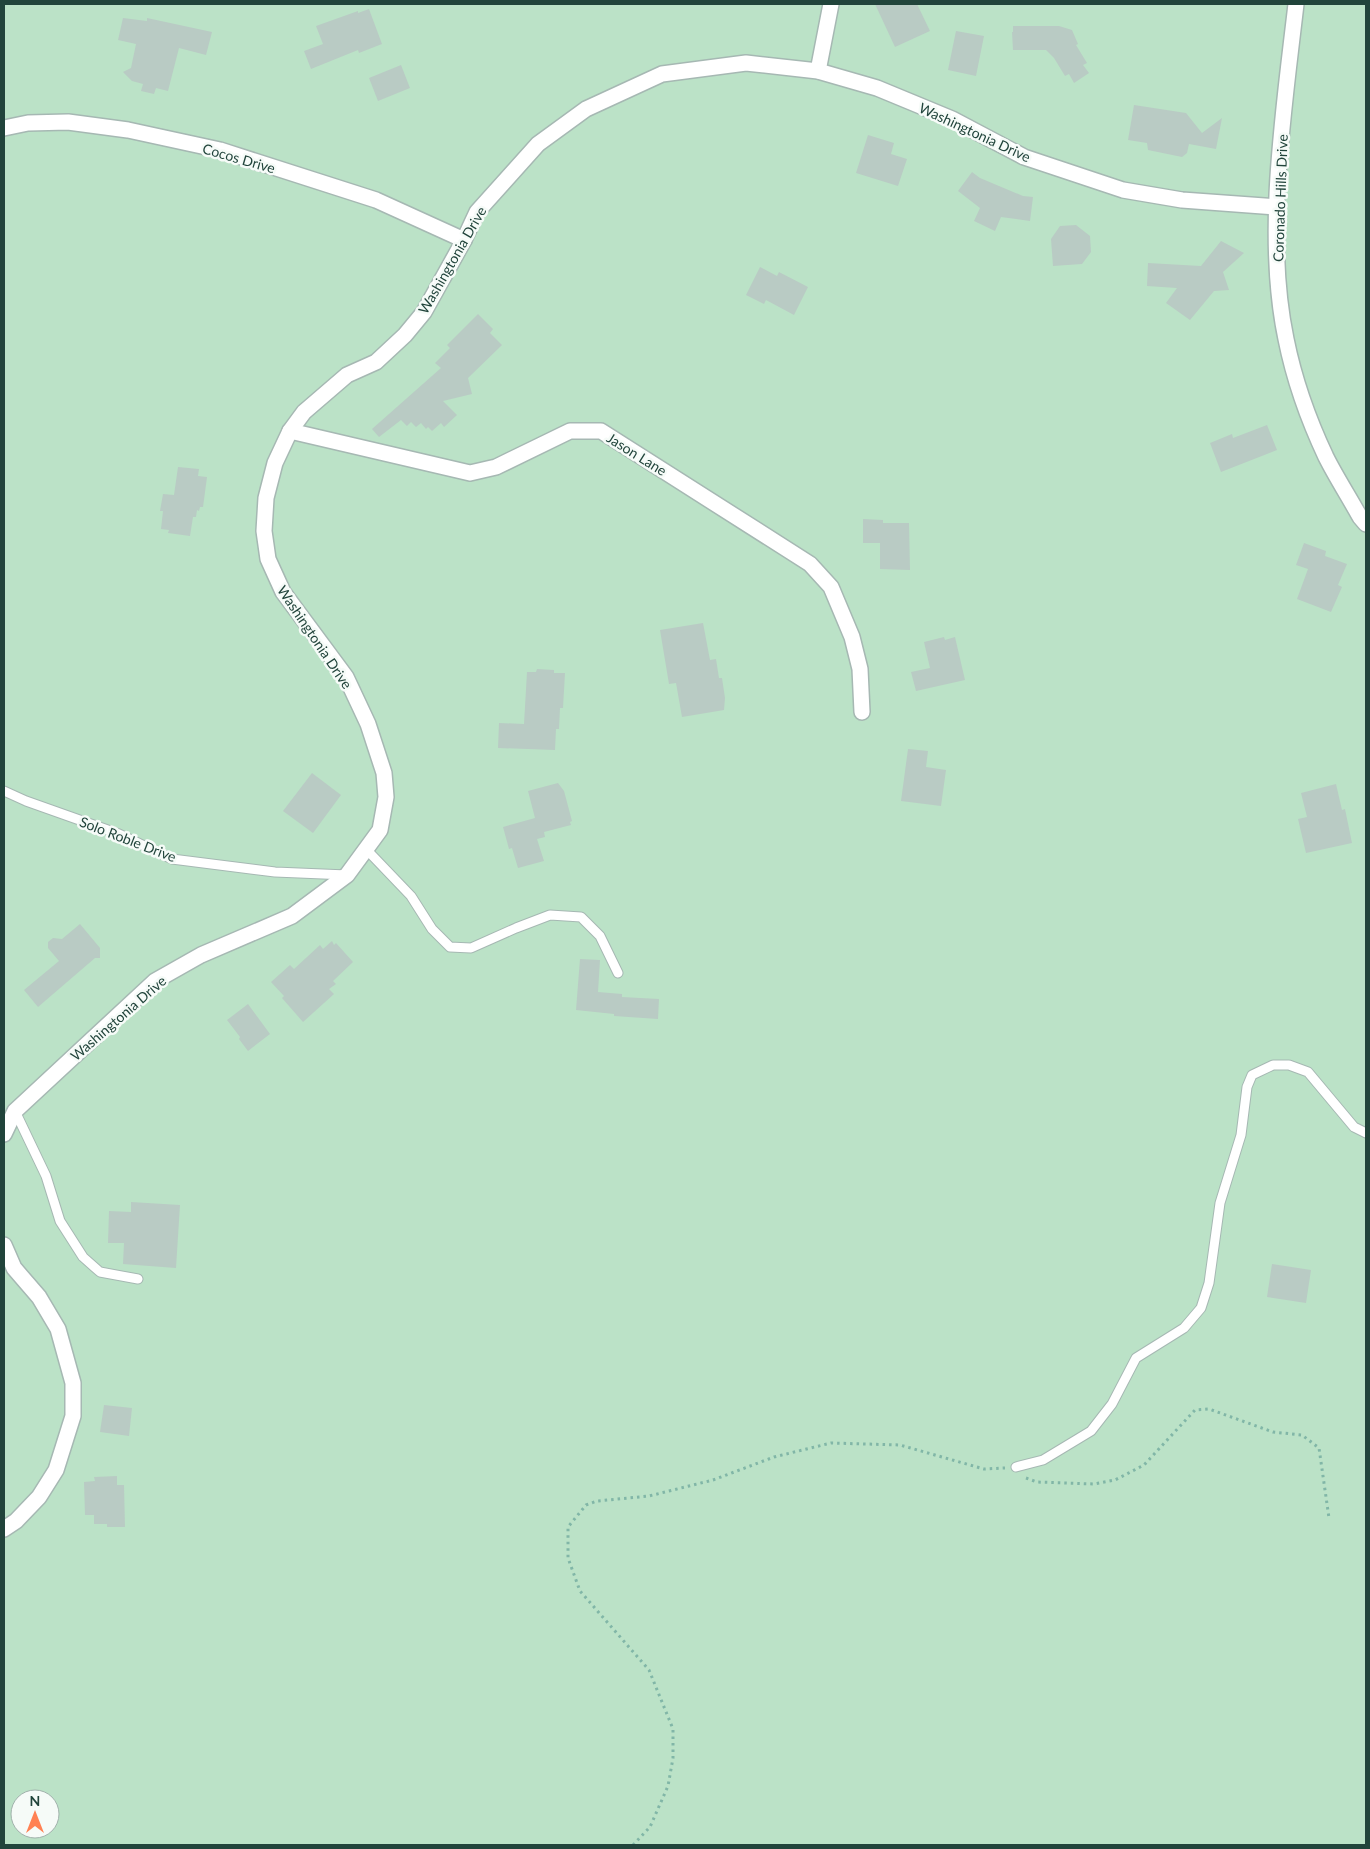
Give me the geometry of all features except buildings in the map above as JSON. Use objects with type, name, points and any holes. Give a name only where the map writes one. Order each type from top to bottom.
[{"type":"street","points":[[818,71],[831,4]]},
{"type":"street","name":"Coronado Hills Drive","points":[[1296,4],[1283,113],[1277,207],[1278,282],[1286,339],[1303,401],[1326,457],[1360,517],[1366,524]]},
{"type":"street","name":"Washingtonia Drive","points":[[4,1134],[15,1111],[155,981],[201,955],[292,916],[348,875],[380,830],[386,797],[384,773],[368,724],[346,677],[283,592],[268,559],[264,531],[266,498],[275,463],[290,431],[304,412],[348,374],[376,362],[405,335],[424,312],[464,240],[477,212],[538,144],[586,109],[662,74],[746,63],[818,71],[877,88],[952,119],[1024,157],[1123,190],[1182,200],[1277,207]]},
{"type":"street","name":"Cocos Drive","points":[[4,128],[28,123],[68,122],[128,130],[220,150],[376,200],[464,240]]},
{"type":"street","name":"Jason Lane","points":[[290,431],[470,473],[496,467],[570,431],[601,431],[810,564],[831,587],[852,637],[860,669],[862,712]]},
{"type":"street","points":[[4,1245],[14,1268],[39,1297],[58,1329],[73,1383],[73,1416],[56,1470],[39,1497],[16,1521],[4,1529]]},
{"type":"lane","name":"Solo Roble Drive","points":[[4,791],[26,801],[119,834],[172,859],[275,872],[348,875]]},
{"type":"lane","points":[[366,849],[411,896],[432,929],[450,947],[471,948],[550,915],[581,917],[600,936],[618,973]]},
{"type":"lane","points":[[1016,1467],[1043,1460],[1091,1431],[1112,1404],[1136,1358],[1184,1328],[1201,1308],[1209,1282],[1220,1203],[1241,1135],[1247,1087],[1252,1075],[1273,1065],[1289,1065],[1308,1072],[1354,1127],[1366,1133]]},
{"type":"lane","points":[[15,1111],[46,1176],[60,1221],[82,1257],[100,1272],[138,1279]]},
{"type":"path","points":[[633,1845],[650,1827],[668,1786],[673,1758],[673,1730],[649,1670],[580,1592],[568,1558],[568,1527],[586,1505],[597,1501],[649,1496],[713,1480],[774,1457],[831,1443],[900,1446],[984,1469],[1016,1467],[1024,1477],[1037,1482],[1094,1484],[1115,1480],[1144,1465],[1195,1410],[1209,1409],[1273,1432],[1302,1435],[1319,1448],[1329,1518]]},
{"type":"green space","points":[[4,4],[1366,4],[1366,1845],[4,1845]]}]
